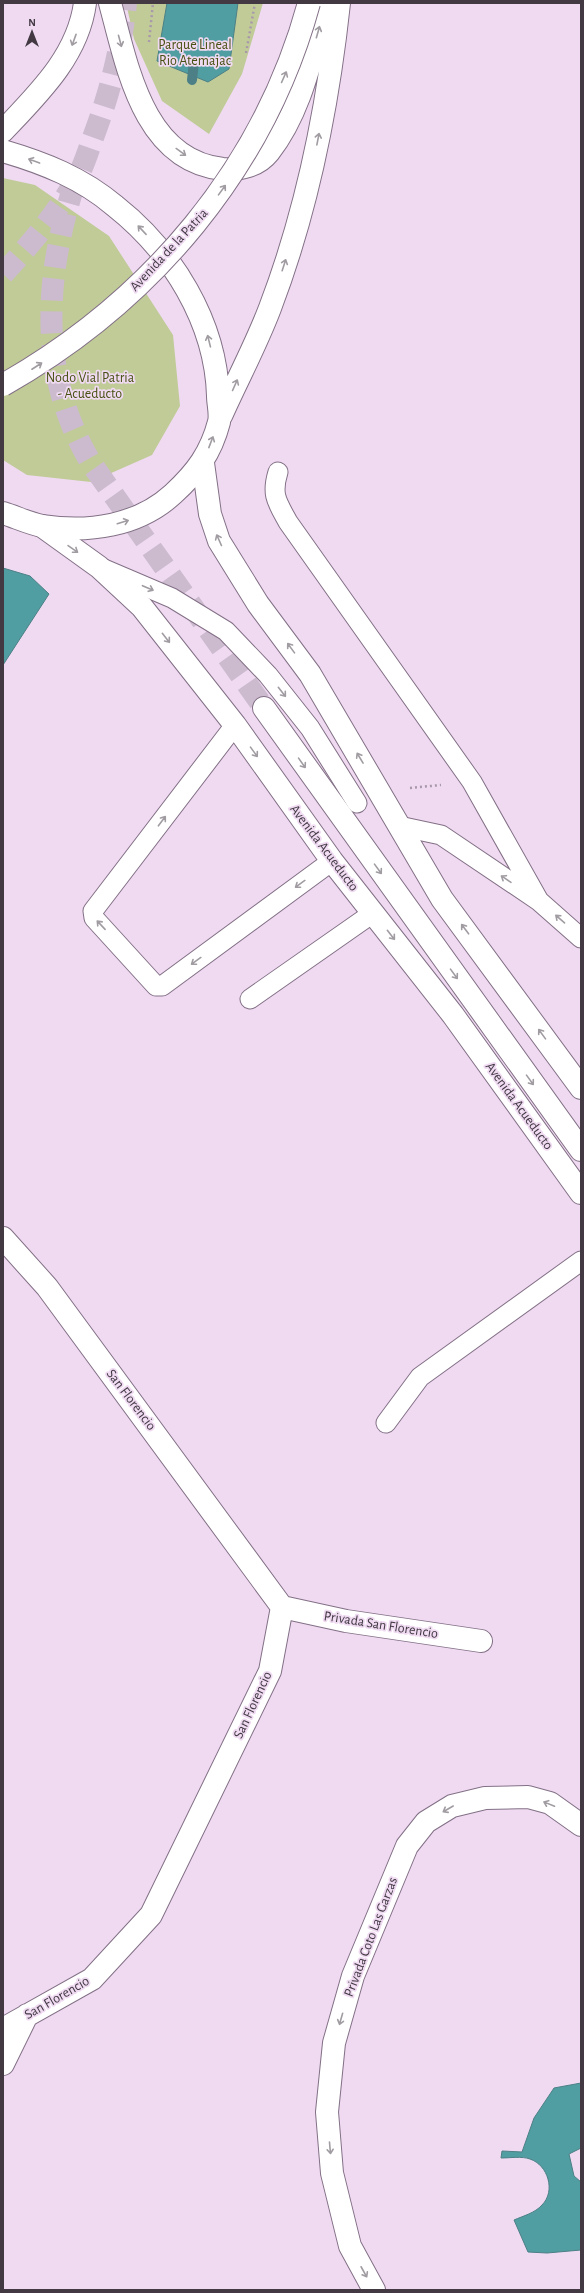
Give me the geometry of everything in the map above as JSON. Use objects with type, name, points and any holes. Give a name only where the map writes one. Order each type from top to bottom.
[{"type":"main road","points":[[3,131],[48,84],[70,51],[85,3]]},
{"type":"main road","points":[[110,3],[129,73],[145,112],[157,129],[166,141],[188,158],[212,168],[229,169],[249,167],[268,153],[284,130],[303,86],[327,3]]},
{"type":"main road","name":"Avenida de la Patria","points":[[3,385],[36,367],[78,337],[161,262],[202,218],[245,154],[263,121],[286,73],[309,3]]},
{"type":"main road","points":[[3,513],[42,526],[84,529],[123,523],[160,506],[203,463],[219,421],[270,308],[297,227],[316,150],[330,72],[339,3]]},
{"type":"main road","points":[[3,151],[61,170],[89,186],[115,205],[142,229],[170,262],[189,295],[208,336],[218,379],[219,421]]},
{"type":"main road","points":[[203,463],[210,514],[219,541],[258,604],[310,674],[442,899],[581,1088]]},
{"type":"main road","name":"Avenida Acueducto","points":[[42,526],[99,567],[142,607],[235,725],[332,861],[453,1015],[581,1193]]},
{"type":"main road","points":[[264,708],[581,1150]]},
{"type":"main road","name":"San Florencio","points":[[3,1238],[47,1287],[282,1607],[270,1671],[151,1915],[92,1979],[3,2029]]},
{"type":"main road","name":"Privada San Florencio","points":[[282,1607],[346,1621],[481,1641]]},
{"type":"main road","name":"Privada Coto Las Garzas","points":[[374,2290],[350,2246],[332,2173],[327,2112],[334,2043],[353,1976],[407,1846],[426,1822],[452,1806],[485,1798],[528,1797],[550,1803],[581,1825]]},
{"type":"main road","points":[[3,2064],[27,2015]]},
{"type":"lane","points":[[278,472],[274,486],[275,499],[288,522],[472,782],[538,901]]},
{"type":"lane","points":[[99,567],[172,598],[226,631],[268,675],[310,728],[357,803]]},
{"type":"lane","points":[[235,725],[93,912],[94,918],[156,986],[162,986],[332,861]]},
{"type":"lane","points":[[399,826],[441,835],[538,901],[581,938]]},
{"type":"lane","points":[[250,999],[373,912]]},
{"type":"lane","points":[[386,1423],[420,1377],[581,1261]]},
{"type":"path","points":[[147,46],[151,40],[153,3]]},
{"type":"path","points":[[246,53],[255,3]]},
{"type":"path","points":[[380,792],[472,782]]},
{"type":"green space","name":"Parque Lineal Rio Atemajac","points":[[126,3],[263,3],[242,74],[209,134],[162,101],[134,39]]},
{"type":"green space","name":"Nodo Vial Patria - Acueducto","points":[[3,178],[35,185],[109,236],[173,335],[180,406],[152,455],[91,482],[27,475],[3,460]]},
{"type":"shaded area","points":[[167,3],[238,3],[229,69],[208,82],[157,61]]},
{"type":"shaded area","points":[[3,568],[30,576],[49,594],[3,665]]},
{"type":"shaded area","points":[[581,2083],[581,2148],[569,2154],[574,2176],[581,2182],[581,2250],[547,2253],[528,2252],[514,2220],[532,2212],[542,2205],[549,2193],[548,2179],[545,2172],[536,2162],[530,2159],[516,2157],[501,2158],[502,2151],[522,2152],[534,2118],[554,2088]]},
{"type":"waterway","points":[[192,80],[194,62]]},
{"type":"tunnel","points":[[3,274],[32,242],[50,219],[67,195],[80,172],[100,119],[110,86],[118,54],[126,3]]},
{"type":"tunnel","points":[[75,182],[57,254],[52,290],[54,360],[62,395],[74,429],[91,463],[264,708]]}]
